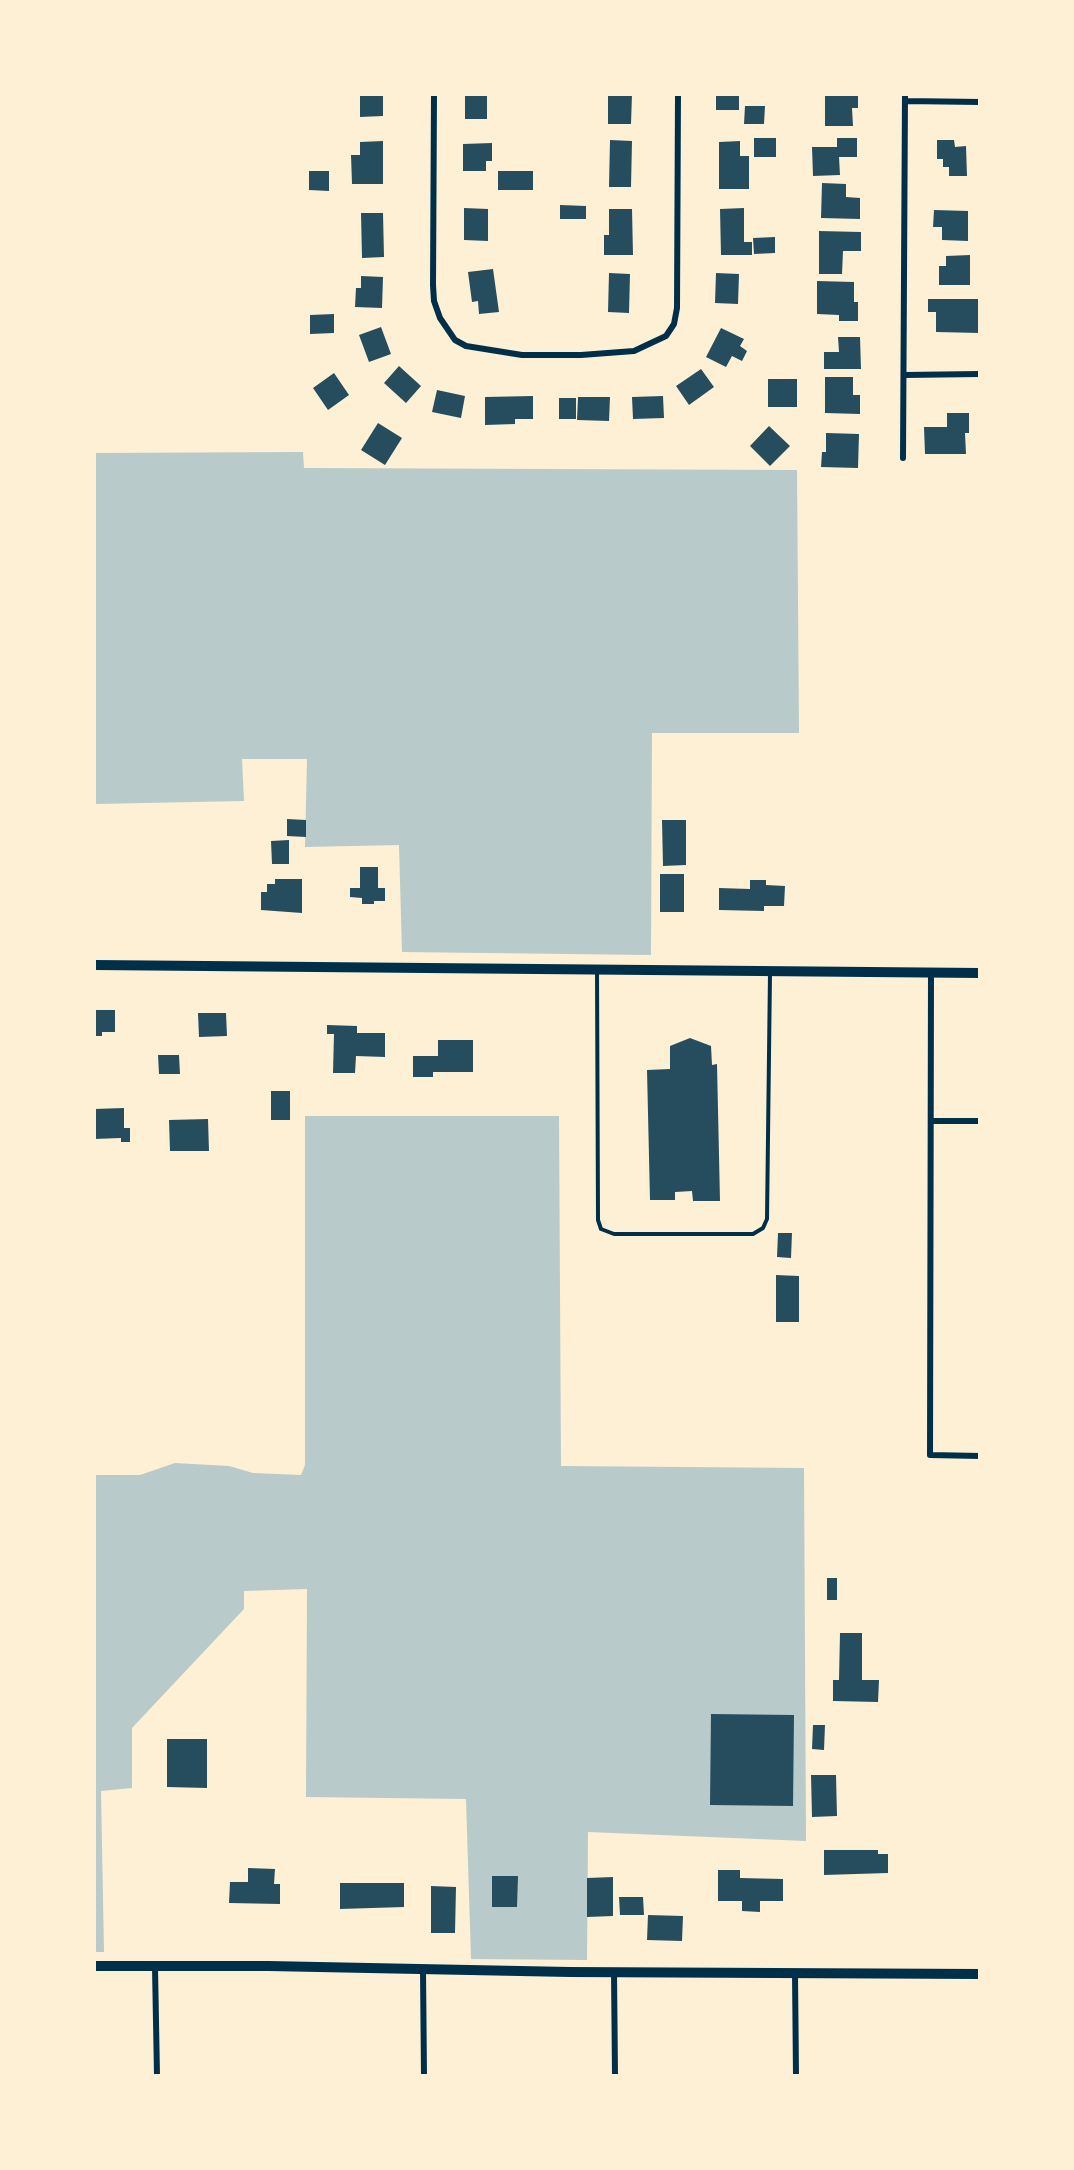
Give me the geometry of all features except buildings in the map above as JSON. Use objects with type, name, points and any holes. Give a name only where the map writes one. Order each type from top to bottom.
[{"type":"street","points":[[434,94],[432,285],[437,310],[447,332],[454,340],[477,349],[522,356],[634,351],[654,344],[666,336],[674,324],[677,308],[678,94]]},
{"type":"street","points":[[903,458],[905,98],[980,102]]},
{"type":"street","points":[[903,375],[980,374]]},
{"type":"street","points":[[94,965],[980,973]]},
{"type":"street","points":[[931,972],[930,1455],[980,1456]]},
{"type":"street","points":[[931,1121],[980,1121]]},
{"type":"street","points":[[94,1966],[980,1974]]},
{"type":"street","points":[[155,1966],[157,2076]]},
{"type":"street","points":[[423,1970],[424,2076]]},
{"type":"street","points":[[614,1971],[615,2076]]},
{"type":"street","points":[[795,1973],[796,2076]]},
{"type":"lane","points":[[597,970],[598,1220],[601,1229],[614,1234],[753,1234],[763,1228],[767,1219],[770,970]]},
{"type":"shaded area","points":[[303,452],[304,468],[797,470],[799,733],[652,733],[651,955],[402,952],[399,845],[305,847],[307,759],[242,759],[244,801],[95,804],[94,453]]},
{"type":"shaded area","points":[[305,1116],[559,1116],[561,1466],[804,1468],[806,1841],[588,1832],[587,1960],[471,1959],[466,1799],[306,1797],[307,1589],[244,1591],[244,1609],[132,1728],[132,1788],[101,1791],[104,1952],[95,1952],[94,1475],[140,1475],[175,1463],[229,1466],[253,1473],[301,1475],[305,1465]]}]
